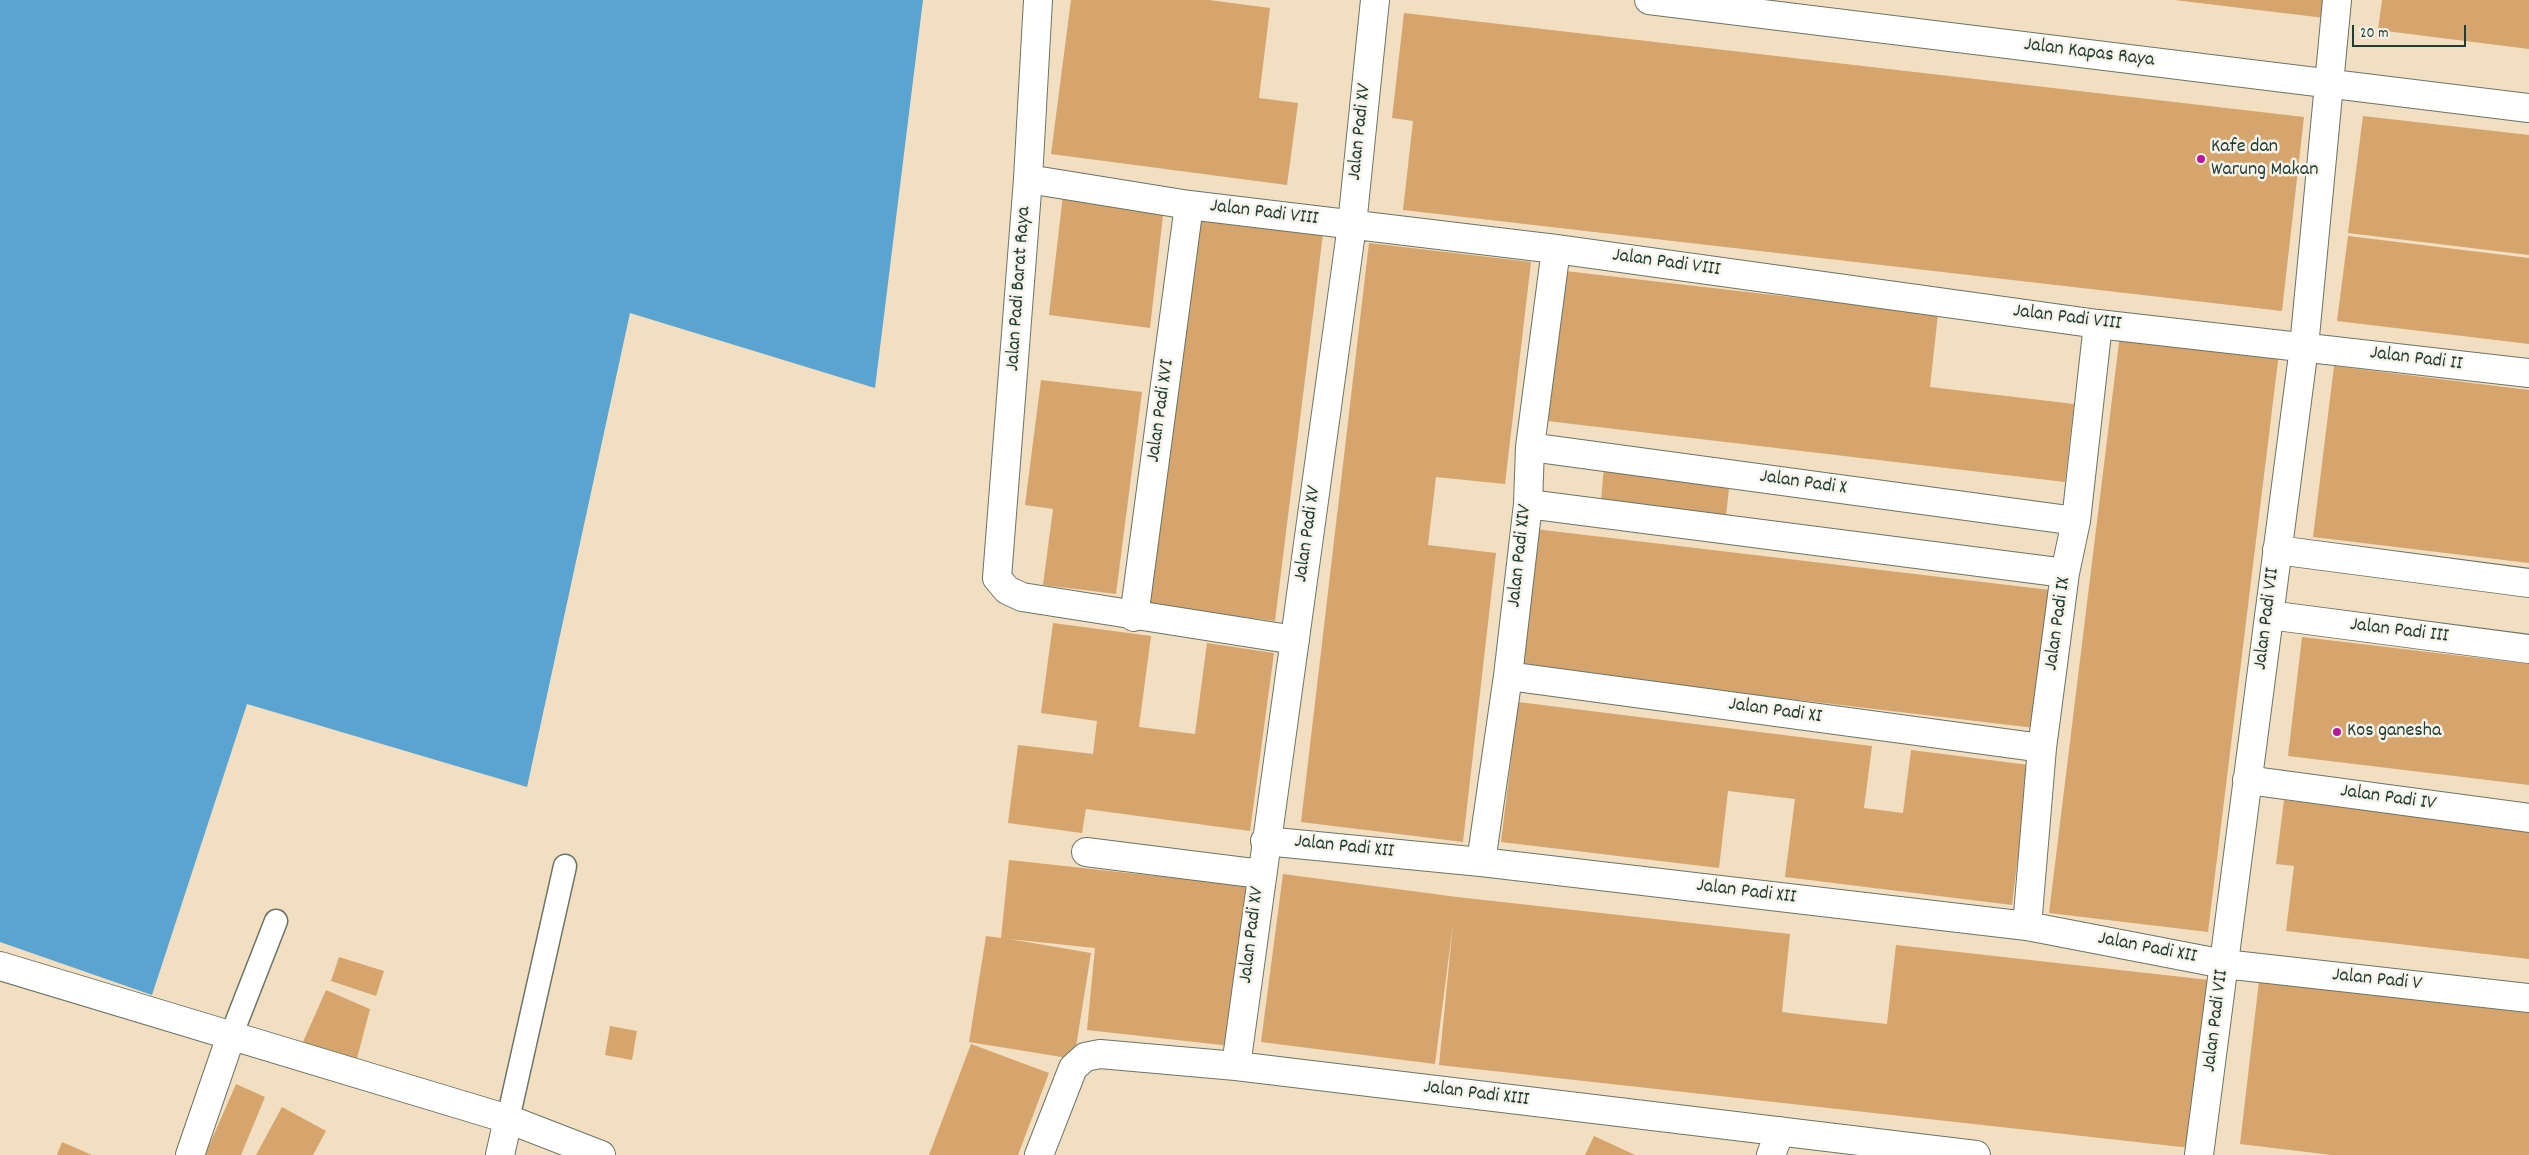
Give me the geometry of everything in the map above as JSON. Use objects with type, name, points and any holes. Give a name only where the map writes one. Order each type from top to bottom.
[{"type":"street","name":"Jalan Padi Barat Raya","points":[[1038,0],[1028,179],[998,578],[1007,590],[1022,597],[1134,616]]},
{"type":"street","name":"Jalan Padi XV","points":[[1236,1066],[1260,874],[1295,640],[1352,225],[1375,0]]},
{"type":"street","name":"Jalan Kapas Raya","points":[[1649,0],[2529,108]]},
{"type":"street","name":"Jalan Padi VII","points":[[2199,1155],[2304,347],[2327,83],[2337,0]]},
{"type":"street","name":"Jalan Padi VIII","points":[[1028,179],[1189,205],[1556,249],[2098,324],[2304,347]]},
{"type":"street","name":"Jalan Padi XVI","points":[[1134,616],[1189,205]]},
{"type":"street","name":"Jalan Padi XIV","points":[[1481,862],[1508,676],[1528,504],[1530,447],[1556,249]]},
{"type":"street","name":"Jalan Padi IX","points":[[2027,926],[2042,748],[2065,573],[2076,521],[2098,324]]},
{"type":"street","name":"Jalan Padi II","points":[[2304,347],[2529,373]]},
{"type":"street","name":"Jalan Padi X","points":[[1530,447],[2076,521]]},
{"type":"street","points":[[1528,504],[2065,573]]},
{"type":"street","points":[[2277,550],[2529,583]]},
{"type":"street","name":"Jalan Padi III","points":[[2269,615],[2529,649]]},
{"type":"street","points":[[1134,616],[1295,640]]},
{"type":"street","name":"Jalan Padi XI","points":[[1508,676],[2042,748]]},
{"type":"street","name":"Jalan Padi IV","points":[[2247,780],[2529,818]]},
{"type":"street","name":"Jalan Padi XII","points":[[1265,841],[1481,862],[2027,926],[2224,964]]},
{"type":"street","points":[[1086,852],[1260,874]]},
{"type":"street","name":"Jalan Padi V","points":[[2224,964],[2529,998]]},
{"type":"street","points":[[0,966],[508,1119],[601,1155]]},
{"type":"street","points":[[190,1155],[231,1036]]},
{"type":"street","name":"Jalan Padi XIII","points":[[1039,1155],[1073,1068],[1085,1058],[1100,1054],[1236,1066],[1775,1143],[1976,1155]]},
{"type":"street","points":[[500,1155],[508,1119]]},
{"type":"lane","points":[[508,1119],[565,866]]},
{"type":"lane","points":[[231,1036],[276,921]]},
{"type":"water","points":[[0,0],[923,0],[875,388],[630,313],[527,787],[247,704],[152,995],[0,942]]},
{"type":"building","points":[[1071,0],[1209,0],[1270,8],[1259,98],[1298,103],[1287,185],[1051,154]]},
{"type":"building","points":[[2174,0],[2327,0],[2325,18]]},
{"type":"building","points":[[2382,0],[2529,0],[2529,49],[2378,30]]},
{"type":"building","points":[[1404,13],[2304,117],[2282,311],[1403,210],[1413,121],[1392,118]]},
{"type":"building","points":[[2363,116],[2529,135],[2529,255],[2348,233]]},
{"type":"building","points":[[1063,195],[1164,207],[1150,328],[1049,315]]},
{"type":"building","points":[[1198,219],[1323,234],[1275,621],[1150,605]]},
{"type":"building","points":[[2348,236],[2529,258],[2529,344],[2337,321]]},
{"type":"building","points":[[1369,243],[1531,262],[1505,484],[1436,477],[1428,545],[1496,553],[1463,842],[1301,822]]},
{"type":"building","points":[[1565,271],[1938,314],[1930,387],[2074,404],[2065,482],[1547,421]]},
{"type":"building","points":[[2120,334],[2279,353],[2208,932],[2049,913]]},
{"type":"building","points":[[2334,366],[2529,390],[2529,563],[2313,537]]},
{"type":"building","points":[[1041,380],[1142,392],[1116,594],[1043,585],[1053,509],[1025,505]]},
{"type":"building","points":[[1604,466],[1730,480],[1726,516],[1601,501]]},
{"type":"building","points":[[1535,529],[2050,590],[2035,728],[1519,667]]},
{"type":"building","points":[[1053,623],[1151,636],[1139,727],[1195,734],[1207,643],[1274,653],[1250,831],[1086,809],[1082,833],[1008,823],[1018,745],[1093,754],[1097,721],[1041,713]]},
{"type":"building","points":[[2302,637],[2529,664],[2529,785],[2288,756]]},
{"type":"building","points":[[1518,702],[1872,746],[1864,808],[1903,813],[1911,750],[2029,765],[2012,905],[1785,877],[1795,799],[1728,791],[1719,868],[1501,842]]},
{"type":"building","points":[[2284,800],[2529,829],[2529,959],[2286,931],[2294,866],[2276,864]]},
{"type":"building","points":[[1009,860],[1248,886],[1231,1046],[1087,1030],[1095,948],[1009,939],[1091,953],[1074,1059],[969,1042],[986,936],[1001,938]]},
{"type":"building","points":[[1283,874],[1457,897],[1790,934],[1782,1012],[1805,1015],[1887,1024],[1896,945],[2209,980],[2191,1148],[1439,1065],[1453,924],[1435,1064],[1261,1042]]},
{"type":"building","points":[[339,957],[384,971],[376,996],[331,981]]},
{"type":"building","points":[[2259,981],[2529,1013],[2529,1155],[2332,1155],[2240,1144]]},
{"type":"building","points":[[326,990],[370,1009],[355,1066],[303,1042]]},
{"type":"building","points":[[610,1026],[637,1031],[632,1060],[605,1055]]},
{"type":"building","points":[[971,1044],[1049,1073],[1018,1155],[929,1155]]},
{"type":"building","points":[[236,1084],[265,1097],[241,1155],[205,1155]]},
{"type":"building","points":[[282,1107],[326,1131],[313,1155],[256,1155]]},
{"type":"building","points":[[1594,1136],[1635,1155],[1585,1155]]},
{"type":"building","points":[[62,1142],[92,1155],[57,1155]]},
{"type":"place","name":"Kafe dan Warung Makan","points":[[2201,159]]},
{"type":"place","name":"Kos ganesha","points":[[2337,732]]}]
